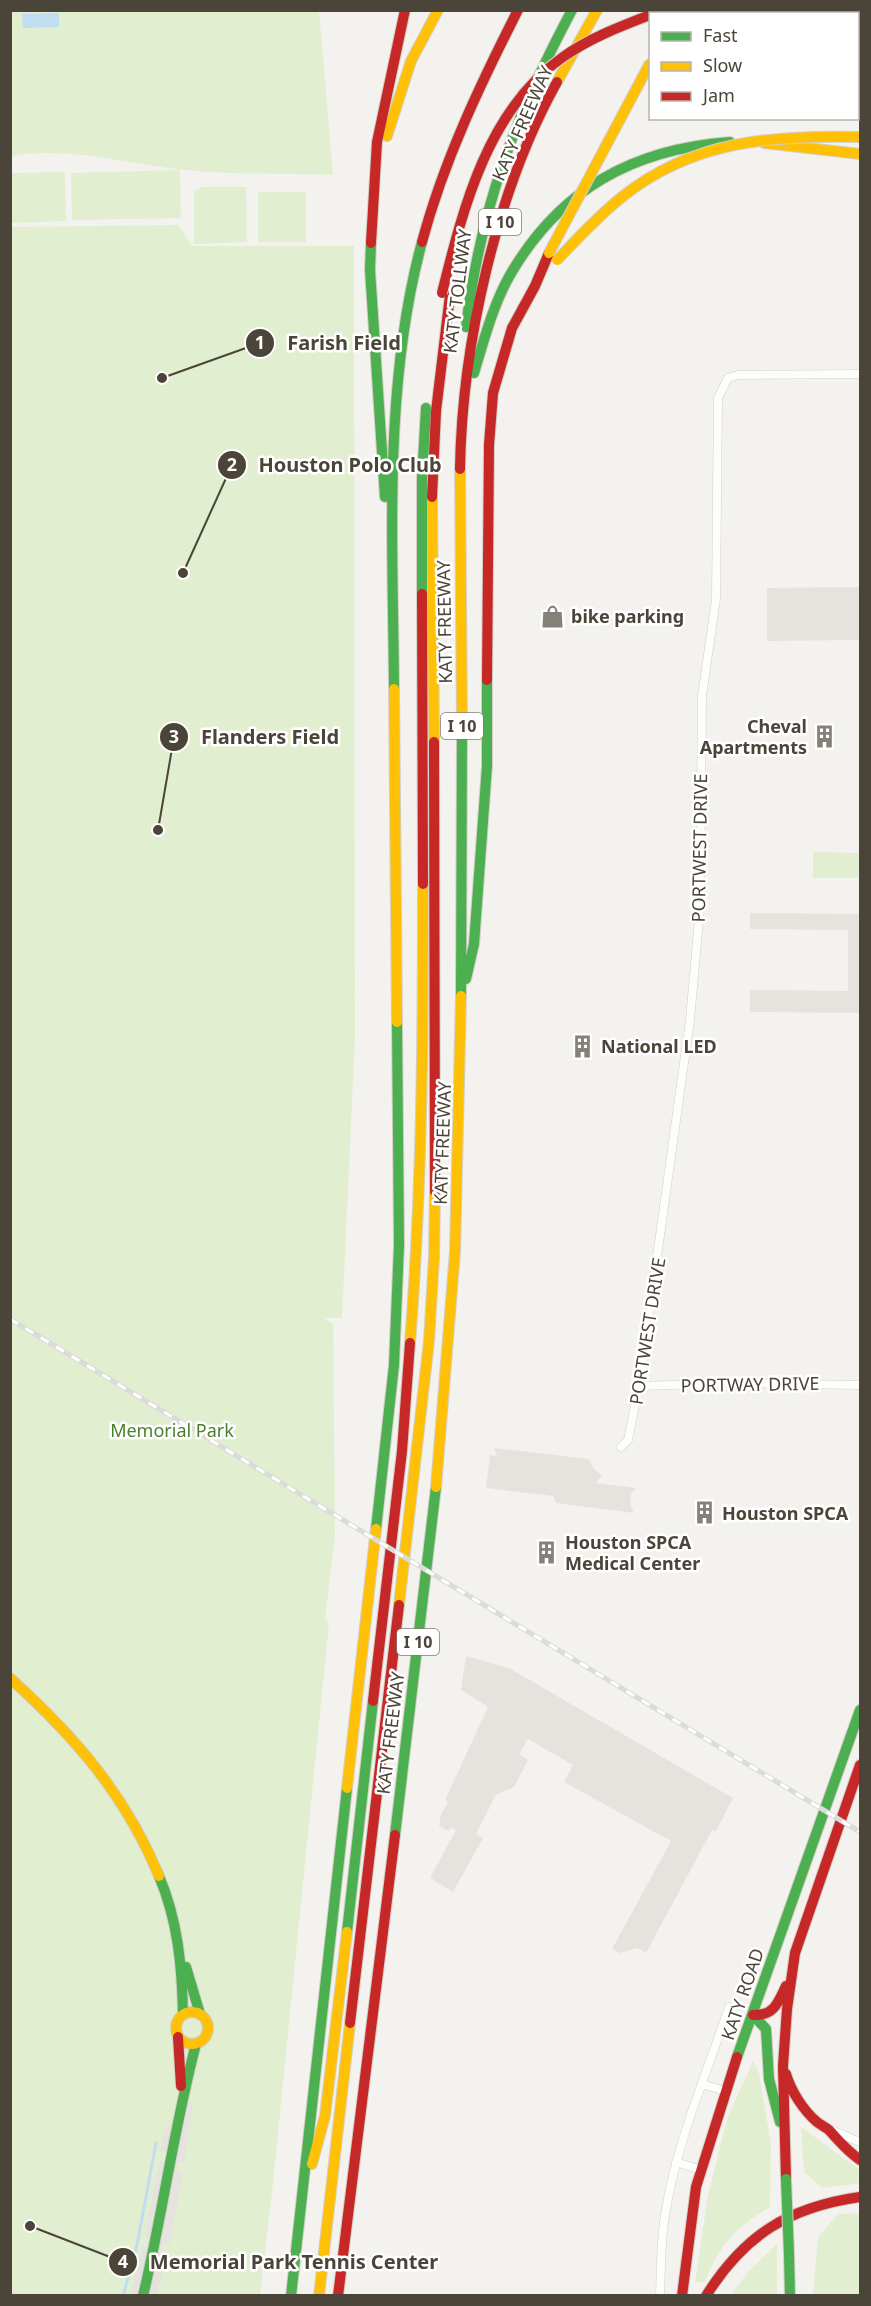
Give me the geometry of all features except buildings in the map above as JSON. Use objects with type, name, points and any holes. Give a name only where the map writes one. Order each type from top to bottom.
[{"type":"main road","points":[[393,669],[388,541],[370,270],[377,142],[405,10]]},
{"type":"main road","points":[[375,184],[391,122],[411,61],[438,10]]},
{"type":"main road","name":"KATY FREEWAY","points":[[291,2295],[394,1365],[399,1213],[398,912],[393,669],[394,430],[406,318],[420,250],[444,172],[466,114],[518,10]]},
{"type":"main road","name":"KATY TOLLWAY","points":[[460,452],[468,311],[483,222],[508,141],[542,67],[572,10]]},
{"type":"main road","name":"KATY FREEWAY","points":[[338,2295],[442,1431],[455,1252],[461,1057],[460,452],[464,401],[473,336],[495,236],[518,168],[543,109],[597,10]]},
{"type":"main road","points":[[300,2211],[325,2116],[402,1451],[412,1345],[423,1113],[422,479],[431,356],[466,199],[487,149],[511,108],[544,72],[569,52],[623,24],[649,16]]},
{"type":"main road","points":[[319,2295],[429,1341],[434,1258],[436,1126],[432,481],[434,417],[446,294],[482,177],[501,139],[517,114],[550,78],[574,60],[602,42],[649,25]]},
{"type":"main road","points":[[460,1001],[474,944],[487,766],[488,498],[493,393],[512,328],[535,286],[549,253],[649,67]]},
{"type":"main road","points":[[535,286],[580,233],[610,205],[640,183],[681,160],[729,144],[763,137],[803,134],[861,137]]},
{"type":"main road","points":[[460,452],[473,378],[509,277],[520,258],[544,227],[598,181],[615,170],[657,153],[700,144],[772,143],[861,154]]},
{"type":"main road","points":[[10,1678],[81,1747],[107,1778],[133,1818],[165,1888],[175,1924],[183,2014]]},
{"type":"main road","name":"KATY ROAD","points":[[682,2295],[694,2198],[725,2091],[861,1710]]},
{"type":"main road","name":"KATY ROAD","points":[[790,2295],[783,2134],[784,2021],[795,1953],[861,1765]]},
{"type":"main road","points":[[178,1944],[200,2014],[207,2022],[205,2038],[196,2044],[185,2043],[178,2037]]},
{"type":"main road","points":[[753,2014],[765,2016],[771,2014],[790,1977]]},
{"type":"main road","points":[[181,2101],[180,2048],[176,2023],[183,2014],[190,2012],[200,2014]]},
{"type":"main road","points":[[753,2014],[766,2029],[769,2079],[783,2134]]},
{"type":"main road","points":[[143,2295],[162,2211],[181,2101],[196,2044]]},
{"type":"main road","points":[[783,2062],[790,2088],[817,2122],[827,2128],[841,2146],[861,2160]]},
{"type":"main road","points":[[706,2295],[726,2265],[746,2244],[770,2225],[790,2213],[861,2196]]},
{"type":"street","name":"PORTWEST DRIVE","points":[[621,1447],[628,1440],[639,1386],[690,1026],[700,914],[702,705],[716,599],[718,398],[728,378],[738,375],[861,374]]},
{"type":"street","name":"PORTWAY DRIVE","points":[[639,1386],[733,1383],[861,1385]]},
{"type":"street","points":[[660,2295],[661,2251],[666,2206],[676,2162],[729,2007]]},
{"type":"street","points":[[702,2084],[725,2091]]},
{"type":"street","points":[[827,2128],[861,2142]]},
{"type":"street","points":[[676,2162],[701,2170]]},
{"type":"green space","points":[[11,11],[319,11],[333,175],[203,172],[76,154],[33,153],[11,156]]},
{"type":"green space","points":[[180,170],[181,218],[72,220],[71,173]]},
{"type":"green space","points":[[65,172],[66,221],[11,223],[11,173]]},
{"type":"green space","points":[[203,187],[246,187],[247,242],[194,244],[194,191]]},
{"type":"green space","points":[[258,192],[306,192],[306,242],[258,242]]},
{"type":"green space","name":"Memorial Park","points":[[178,225],[192,246],[354,246],[355,1039],[342,1318],[324,1318],[333,1324],[335,1536],[325,1619],[329,1623],[260,2295],[11,2295],[11,227]]},
{"type":"green space","points":[[813,852],[859,853],[858,878],[813,878]]},
{"type":"green space","points":[[753,2061],[759,2073],[771,2145],[770,2207],[747,2222],[730,2238],[716,2257],[705,2282],[695,2282],[708,2196],[727,2119]]},
{"type":"green space","points":[[801,2127],[860,2170],[860,2183],[822,2188],[804,2172]]},
{"type":"green space","points":[[860,2213],[860,2295],[813,2295],[818,2237],[838,2214]]},
{"type":"green space","points":[[777,2244],[777,2295],[731,2295],[748,2272]]},
{"type":"shaded area","points":[[860,587],[860,640],[767,641],[767,588]]},
{"type":"shaded area","points":[[750,913],[860,914],[860,1013],[750,1012],[750,990],[848,991],[848,930],[750,929]]},
{"type":"shaded area","points":[[494,1448],[589,1459],[593,1468],[602,1476],[596,1483],[636,1488],[631,1494],[630,1505],[634,1513],[556,1503],[553,1496],[486,1488],[490,1455],[497,1456]]},
{"type":"shaded area","points":[[466,1656],[509,1668],[733,1798],[716,1831],[712,1830],[646,1953],[637,1948],[620,1953],[612,1949],[671,1841],[564,1782],[573,1765],[528,1739],[519,1754],[528,1760],[514,1787],[496,1795],[476,1834],[483,1838],[453,1892],[430,1878],[456,1830],[450,1827],[449,1831],[439,1826],[441,1815],[448,1802],[445,1800],[488,1707],[461,1690]]},
{"type":"shaded area","points":[[181,2104],[193,2105],[184,2163],[177,2163],[176,2170],[183,2172],[170,2244],[163,2243],[161,2250],[168,2253],[157,2295],[130,2296],[142,2246],[150,2248],[151,2239],[145,2236],[159,2161],[165,2162],[167,2152],[160,2151],[164,2129],[178,2119]]},
{"type":"water","points":[[59,13],[59,27],[23,28],[22,14]]},
{"type":"waterway","points":[[123,2296],[137,2245],[156,2143]]},
{"type":"railway","points":[[10,1319],[860,1832]]},
{"type":"traffic: fast","points":[[466,327],[481,241],[503,163],[517,125],[572,10]]},
{"type":"traffic: fast","points":[[474,373],[494,310],[510,275],[530,245],[552,219],[576,197],[602,179],[631,164],[695,146],[730,142]]},
{"type":"traffic: fast","points":[[394,689],[392,520],[396,408],[401,352],[422,242]]},
{"type":"traffic: fast","points":[[371,243],[370,270],[385,497]]},
{"type":"traffic: fast","points":[[422,594],[422,479],[426,408]]},
{"type":"traffic: fast","points":[[466,979],[474,944],[487,766],[487,680]]},
{"type":"traffic: fast","points":[[461,996],[462,725]]},
{"type":"traffic: fast","points":[[376,1529],[394,1365],[399,1245],[397,1022]]},
{"type":"traffic: fast","points":[[395,1835],[436,1487]]},
{"type":"traffic: fast","points":[[347,1932],[373,1701]]},
{"type":"traffic: fast","points":[[737,2057],[860,1710]]},
{"type":"traffic: fast","points":[[291,2296],[347,1788]]},
{"type":"traffic: fast","points":[[159,1876],[171,1910],[178,1944],[183,2014]]},
{"type":"traffic: fast","points":[[186,1967],[200,2014]]},
{"type":"traffic: fast","points":[[753,2015],[766,2029],[769,2079],[780,2122]]},
{"type":"traffic: fast","points":[[143,2296],[196,2044]]},
{"type":"traffic: fast","points":[[786,2179],[789,2254]]},
{"type":"traffic: fast","points":[[789,2254],[790,2296]]},
{"type":"traffic: slow","points":[[387,136],[411,61],[438,10]]},
{"type":"traffic: slow","points":[[557,82],[597,10]]},
{"type":"traffic: slow","points":[[549,253],[649,65]]},
{"type":"traffic: slow","points":[[557,260],[596,219],[622,197],[649,178],[677,163],[706,152],[765,140],[860,137]]},
{"type":"traffic: slow","points":[[764,143],[860,154]]},
{"type":"traffic: slow","points":[[460,469],[462,725]]},
{"type":"traffic: slow","points":[[432,497],[434,742]]},
{"type":"traffic: slow","points":[[394,689],[397,1022]]},
{"type":"traffic: slow","points":[[410,1343],[419,1171],[423,884]]},
{"type":"traffic: slow","points":[[436,1487],[455,1252],[461,996]]},
{"type":"traffic: slow","points":[[399,1605],[429,1341],[435,1192]]},
{"type":"traffic: slow","points":[[347,1788],[376,1529]]},
{"type":"traffic: slow","points":[[10,1678],[56,1722],[96,1768],[131,1819],[159,1876]]},
{"type":"traffic: slow","points":[[312,2164],[325,2116],[347,1932]]},
{"type":"traffic: slow","points":[[192,2012],[203,2017],[208,2028],[203,2039],[192,2044],[181,2039],[176,2028],[181,2017],[192,2012]]},
{"type":"traffic: slow","points":[[319,2296],[350,2023]]},
{"type":"traffic: jam","points":[[371,243],[377,142],[405,10]]},
{"type":"traffic: jam","points":[[422,242],[452,152],[518,10]]},
{"type":"traffic: jam","points":[[664,12],[670,10]]},
{"type":"traffic: jam","points":[[759,10],[767,12]]},
{"type":"traffic: jam","points":[[442,293],[469,195],[497,133],[515,104],[537,79],[573,50],[649,15]]},
{"type":"traffic: jam","points":[[460,469],[467,372],[486,270],[516,171],[535,125],[557,82]]},
{"type":"traffic: jam","points":[[487,680],[489,445],[493,393],[512,328],[535,286],[549,253]]},
{"type":"traffic: jam","points":[[432,497],[436,411],[450,295]]},
{"type":"traffic: jam","points":[[422,594],[423,884]]},
{"type":"traffic: jam","points":[[434,742],[435,1192]]},
{"type":"traffic: jam","points":[[373,1701],[402,1451],[410,1343]]},
{"type":"traffic: jam","points":[[350,2023],[399,1605]]},
{"type":"traffic: jam","points":[[786,2179],[783,2066],[787,2009],[795,1953],[860,1765]]},
{"type":"traffic: jam","points":[[338,2296],[395,1835]]},
{"type":"traffic: jam","points":[[753,2015],[771,2011],[778,2003],[786,1986]]},
{"type":"traffic: jam","points":[[178,2037],[181,2086]]},
{"type":"traffic: jam","points":[[682,2296],[696,2187],[737,2057]]},
{"type":"traffic: jam","points":[[786,2074],[794,2093],[807,2112],[860,2160]]},
{"type":"traffic: jam","points":[[706,2296],[736,2256],[771,2227],[811,2208],[860,2197]]},
{"type":"place","name":"Farish Field","points":[[162,378]]},
{"type":"place","name":"Houston Polo Club","points":[[183,573]]},
{"type":"place","name":"bike parking","points":[[553,616]]},
{"type":"place","name":"Cheval Apartments","points":[[825,736]]},
{"type":"place","name":"Flanders Field","points":[[158,830]]},
{"type":"place","name":"National LED","points":[[583,1046]]},
{"type":"place","name":"Houston SPCA","points":[[704,1513]]},
{"type":"place","name":"Houston SPCA Medical Center","points":[[547,1552]]},
{"type":"place","name":"Memorial Park Tennis Center","points":[[30,2226]]}]
